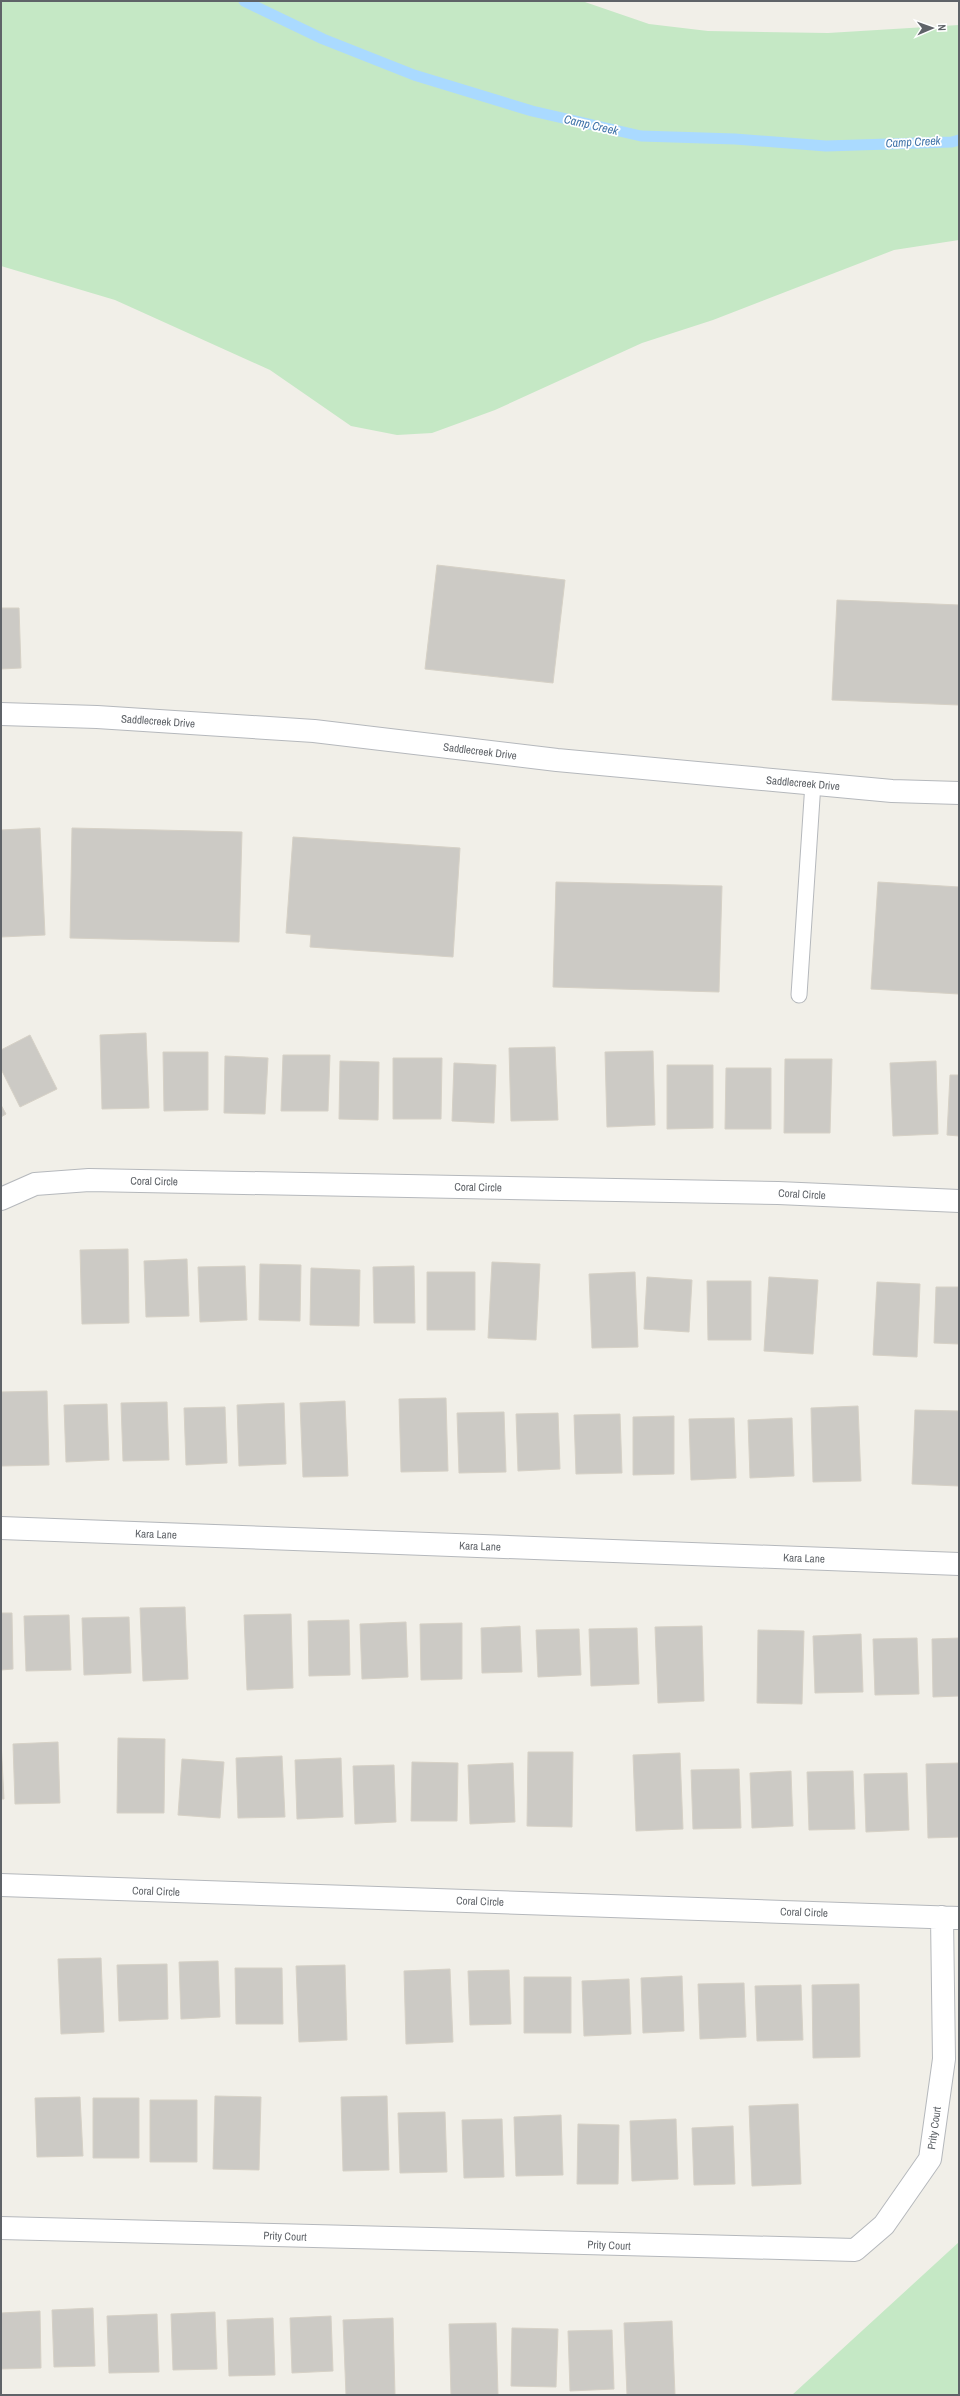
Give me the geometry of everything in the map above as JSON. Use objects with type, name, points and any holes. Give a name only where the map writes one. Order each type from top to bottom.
[{"type":"street","name":"Saddlecreek Drive","points":[[1,714],[97,716],[314,731],[557,760],[892,791],[959,793]]},
{"type":"street","name":"Coral Circle","points":[[1,1199],[34,1184],[89,1180],[770,1193],[959,1202]]},
{"type":"street","name":"Kara Lane","points":[[1,1528],[959,1564]]},
{"type":"street","name":"Coral Circle","points":[[1,1885],[950,1917]]},
{"type":"street","name":"Prity Court","points":[[1,2228],[855,2250],[884,2225],[930,2159],[944,2059],[950,1917]]},
{"type":"lane","points":[[799,995],[813,783]]},
{"type":"green space","points":[[1,1],[582,1],[649,24],[708,31],[828,33],[959,25],[959,240],[894,250],[713,320],[642,343],[495,410],[432,433],[397,435],[351,426],[270,370],[115,300],[1,266]]},
{"type":"green space","points":[[959,2242],[959,2395],[792,2395]]},
{"type":"building","points":[[437,565],[565,580],[553,683],[425,669]]},
{"type":"building","points":[[837,600],[959,605],[959,705],[832,700]]},
{"type":"building","points":[[1,608],[19,608],[21,668],[1,669]]},
{"type":"building","points":[[40,828],[45,935],[1,937],[1,830]]},
{"type":"building","points":[[72,828],[242,832],[239,942],[70,938]]},
{"type":"building","points":[[293,837],[460,848],[453,957],[310,947],[311,935],[286,933]]},
{"type":"building","points":[[556,882],[722,886],[719,992],[553,987]]},
{"type":"building","points":[[878,882],[959,887],[959,994],[871,989]]},
{"type":"building","points":[[146,1033],[149,1108],[102,1109],[100,1035]]},
{"type":"building","points":[[30,1035],[57,1089],[20,1107],[1,1069],[1,1050]]},
{"type":"building","points":[[555,1047],[558,1120],[511,1121],[509,1048]]},
{"type":"building","points":[[653,1051],[655,1125],[607,1127],[605,1052]]},
{"type":"building","points":[[163,1052],[208,1052],[208,1110],[164,1111]]},
{"type":"building","points":[[283,1055],[330,1055],[328,1111],[281,1111]]},
{"type":"building","points":[[225,1056],[268,1058],[265,1114],[224,1113]]},
{"type":"building","points":[[393,1058],[442,1058],[441,1119],[393,1119]]},
{"type":"building","points":[[785,1059],[832,1059],[830,1133],[784,1133]]},
{"type":"building","points":[[340,1061],[379,1062],[378,1120],[339,1119]]},
{"type":"building","points":[[936,1061],[938,1134],[893,1136],[890,1063]]},
{"type":"building","points":[[454,1063],[496,1065],[494,1123],[452,1121]]},
{"type":"building","points":[[667,1065],[713,1065],[713,1128],[667,1129]]},
{"type":"building","points":[[726,1068],[771,1068],[771,1129],[725,1129]]},
{"type":"building","points":[[950,1075],[959,1075],[959,1136],[947,1135]]},
{"type":"building","points":[[1,1105],[6,1114],[1,1117]]},
{"type":"building","points":[[128,1249],[129,1323],[82,1324],[80,1250]]},
{"type":"building","points":[[187,1259],[189,1316],[146,1317],[144,1261]]},
{"type":"building","points":[[492,1262],[540,1264],[536,1340],[488,1338]]},
{"type":"building","points":[[260,1264],[301,1265],[300,1321],[259,1320]]},
{"type":"building","points":[[245,1266],[247,1320],[200,1322],[198,1267]]},
{"type":"building","points":[[414,1266],[415,1323],[374,1323],[373,1267]]},
{"type":"building","points":[[311,1268],[360,1270],[359,1326],[310,1325]]},
{"type":"building","points":[[427,1272],[475,1272],[475,1330],[427,1330]]},
{"type":"building","points":[[635,1272],[638,1347],[592,1348],[589,1274]]},
{"type":"building","points":[[647,1277],[692,1280],[689,1332],[644,1329]]},
{"type":"building","points":[[769,1277],[818,1280],[813,1354],[764,1351]]},
{"type":"building","points":[[707,1281],[751,1281],[751,1340],[708,1340]]},
{"type":"building","points":[[877,1282],[920,1284],[917,1357],[873,1355]]},
{"type":"building","points":[[936,1287],[959,1287],[959,1344],[934,1343]]},
{"type":"building","points":[[47,1391],[49,1465],[1,1466],[1,1392]]},
{"type":"building","points":[[446,1398],[448,1471],[401,1472],[399,1399]]},
{"type":"building","points":[[345,1401],[348,1476],[303,1477],[300,1403]]},
{"type":"building","points":[[167,1402],[169,1460],[123,1461],[121,1403]]},
{"type":"building","points":[[284,1403],[286,1464],[239,1466],[237,1405]]},
{"type":"building","points":[[107,1404],[109,1460],[66,1462],[64,1405]]},
{"type":"building","points":[[858,1406],[861,1481],[813,1482],[811,1408]]},
{"type":"building","points":[[225,1407],[227,1463],[186,1465],[184,1408]]},
{"type":"building","points":[[915,1410],[959,1411],[959,1486],[912,1484]]},
{"type":"building","points":[[504,1412],[506,1472],[459,1473],[457,1413]]},
{"type":"building","points":[[558,1413],[560,1469],[518,1471],[516,1414]]},
{"type":"building","points":[[620,1414],[622,1473],[576,1474],[574,1415]]},
{"type":"building","points":[[674,1416],[674,1474],[633,1475],[633,1417]]},
{"type":"building","points":[[734,1418],[736,1478],[691,1480],[689,1419]]},
{"type":"building","points":[[792,1418],[794,1476],[750,1478],[748,1420]]},
{"type":"building","points":[[185,1607],[188,1679],[143,1681],[140,1608]]},
{"type":"building","points":[[1,1613],[12,1613],[13,1669],[1,1670]]},
{"type":"building","points":[[291,1614],[293,1688],[247,1690],[244,1615]]},
{"type":"building","points":[[69,1615],[71,1670],[26,1671],[24,1616]]},
{"type":"building","points":[[129,1617],[131,1673],[84,1675],[82,1618]]},
{"type":"building","points":[[349,1620],[350,1675],[309,1676],[308,1621]]},
{"type":"building","points":[[406,1622],[408,1677],[362,1679],[360,1624]]},
{"type":"building","points":[[462,1623],[462,1679],[421,1680],[420,1624]]},
{"type":"building","points":[[520,1626],[522,1672],[482,1673],[481,1628]]},
{"type":"building","points":[[702,1626],[704,1701],[658,1703],[655,1627]]},
{"type":"building","points":[[637,1628],[639,1684],[591,1686],[589,1629]]},
{"type":"building","points":[[579,1629],[581,1675],[538,1677],[536,1630]]},
{"type":"building","points":[[758,1630],[804,1631],[802,1704],[757,1703]]},
{"type":"building","points":[[861,1634],[863,1692],[815,1693],[813,1636]]},
{"type":"building","points":[[917,1638],[919,1694],[875,1695],[873,1639]]},
{"type":"building","points":[[959,1638],[959,1696],[933,1697],[932,1639]]},
{"type":"building","points":[[118,1738],[165,1739],[164,1813],[117,1813]]},
{"type":"building","points":[[1,1741],[4,1799],[1,1799]]},
{"type":"building","points":[[58,1742],[60,1803],[15,1804],[13,1744]]},
{"type":"building","points":[[528,1752],[573,1752],[572,1827],[527,1826]]},
{"type":"building","points":[[680,1753],[683,1829],[636,1831],[633,1755]]},
{"type":"building","points":[[282,1756],[285,1817],[238,1818],[236,1758]]},
{"type":"building","points":[[341,1758],[343,1817],[297,1819],[295,1760]]},
{"type":"building","points":[[182,1759],[224,1762],[220,1818],[178,1815]]},
{"type":"building","points":[[412,1762],[458,1763],[457,1821],[411,1821]]},
{"type":"building","points":[[513,1763],[515,1822],[470,1824],[468,1765]]},
{"type":"building","points":[[959,1763],[959,1837],[928,1838],[926,1764]]},
{"type":"building","points":[[394,1765],[396,1822],[355,1824],[353,1766]]},
{"type":"building","points":[[739,1769],[741,1828],[693,1829],[691,1770]]},
{"type":"building","points":[[791,1771],[793,1826],[752,1828],[750,1773]]},
{"type":"building","points":[[853,1771],[855,1829],[809,1830],[807,1772]]},
{"type":"building","points":[[907,1773],[909,1830],[866,1832],[864,1774]]},
{"type":"building","points":[[101,1958],[104,2032],[61,2034],[58,1959]]},
{"type":"building","points":[[218,1961],[220,2017],[181,2019],[179,1962]]},
{"type":"building","points":[[167,1964],[168,2019],[119,2021],[117,1965]]},
{"type":"building","points":[[345,1965],[347,2040],[299,2042],[296,1966]]},
{"type":"building","points":[[235,1968],[282,1968],[283,2024],[236,2024]]},
{"type":"building","points":[[450,1969],[453,2042],[406,2044],[404,1971]]},
{"type":"building","points":[[509,1970],[511,2024],[470,2025],[468,1971]]},
{"type":"building","points":[[682,1976],[684,2031],[643,2033],[641,1978]]},
{"type":"building","points":[[524,1977],[571,1977],[571,2033],[524,2033]]},
{"type":"building","points":[[629,1979],[631,2034],[584,2036],[582,1981]]},
{"type":"building","points":[[744,1983],[746,2037],[700,2039],[698,1984]]},
{"type":"building","points":[[859,1984],[860,2057],[813,2058],[812,1985]]},
{"type":"building","points":[[801,1985],[803,2040],[757,2041],[755,1986]]},
{"type":"building","points":[[215,2096],[261,2097],[259,2170],[213,2169]]},
{"type":"building","points":[[387,2096],[389,2170],[343,2171],[341,2097]]},
{"type":"building","points":[[80,2097],[83,2156],[37,2157],[35,2098]]},
{"type":"building","points":[[93,2098],[139,2098],[139,2158],[93,2158]]},
{"type":"building","points":[[150,2100],[197,2100],[197,2162],[150,2162]]},
{"type":"building","points":[[798,2104],[801,2184],[752,2186],[749,2106]]},
{"type":"building","points":[[445,2112],[447,2172],[400,2173],[398,2113]]},
{"type":"building","points":[[561,2115],[563,2175],[516,2176],[514,2117]]},
{"type":"building","points":[[502,2119],[504,2177],[464,2178],[462,2120]]},
{"type":"building","points":[[676,2119],[678,2179],[632,2181],[630,2121]]},
{"type":"building","points":[[578,2124],[619,2125],[618,2184],[577,2184]]},
{"type":"building","points":[[733,2126],[735,2184],[694,2185],[692,2128]]},
{"type":"building","points":[[93,2308],[95,2366],[54,2367],[52,2310]]},
{"type":"building","points":[[40,2311],[41,2368],[1,2369],[1,2313]]},
{"type":"building","points":[[215,2312],[217,2369],[173,2370],[171,2314]]},
{"type":"building","points":[[157,2314],[159,2372],[109,2373],[107,2316]]},
{"type":"building","points":[[331,2316],[333,2371],[292,2373],[290,2318]]},
{"type":"building","points":[[273,2318],[275,2375],[229,2376],[227,2320]]},
{"type":"building","points":[[393,2318],[395,2395],[346,2395],[343,2320]]},
{"type":"building","points":[[672,2321],[675,2395],[627,2395],[624,2323]]},
{"type":"building","points":[[496,2323],[498,2395],[451,2395],[449,2324]]},
{"type":"building","points":[[512,2328],[558,2329],[556,2387],[511,2386]]},
{"type":"building","points":[[612,2330],[614,2389],[570,2391],[568,2331]]},
{"type":"waterway","name":"Camp Creek","points":[[244,1],[323,39],[414,75],[532,111],[641,136],[735,139],[826,146],[952,142],[959,140]]}]
